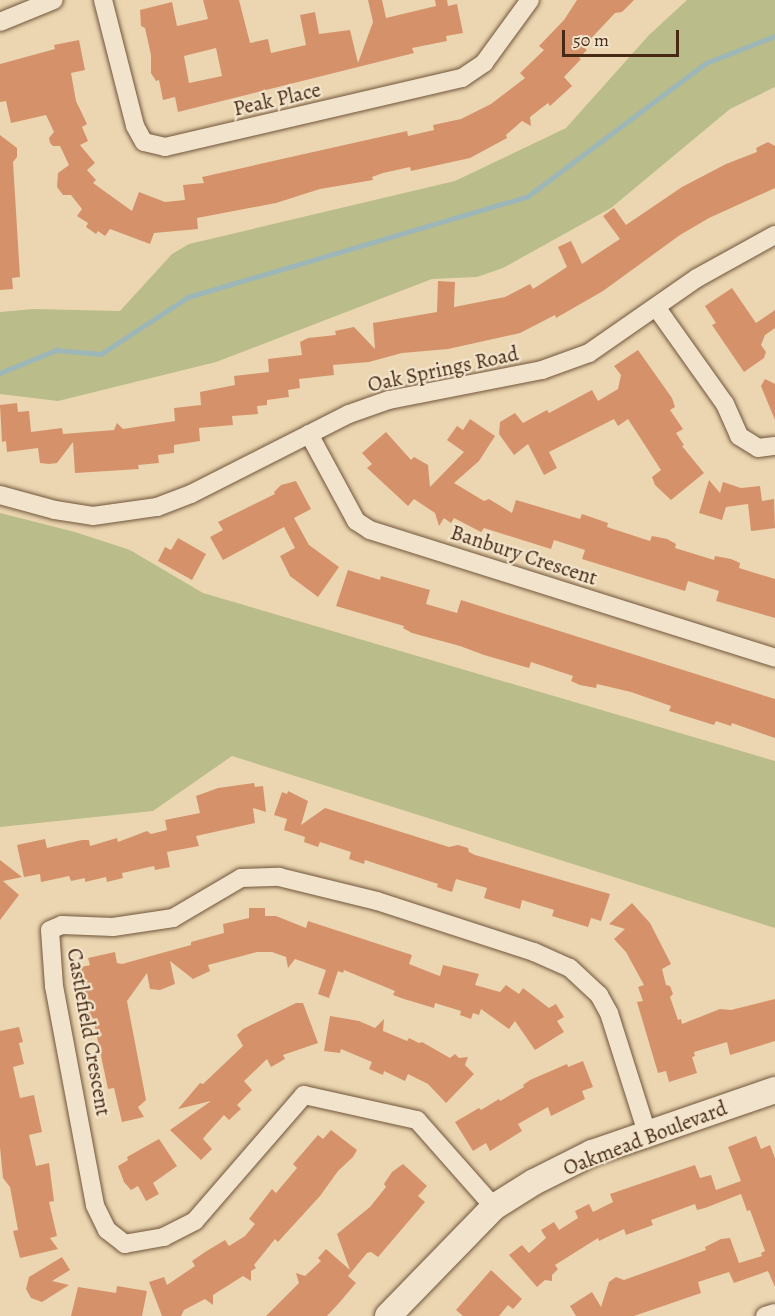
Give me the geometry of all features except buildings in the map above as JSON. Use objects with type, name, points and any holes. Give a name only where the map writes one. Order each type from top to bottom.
[{"type":"street","points":[[0,22],[54,0]]},
{"type":"street","name":"Peak Place","points":[[103,0],[135,126],[144,142],[165,147],[462,78],[484,63],[530,0]]},
{"type":"street","name":"Oak Springs Road","points":[[0,495],[55,510],[93,516],[158,507],[191,494],[350,414],[388,400],[542,370],[589,353],[697,278],[775,235]]},
{"type":"street","points":[[656,307],[725,404],[739,436],[758,448],[775,446]]},
{"type":"street","name":"Banbury Crescent","points":[[309,434],[356,520],[370,530],[775,658]]},
{"type":"street","name":"Castlefield Crescent","points":[[494,1207],[417,1120],[304,1095],[195,1221],[164,1237],[125,1244],[107,1230],[95,1205],[54,986],[50,930],[63,924],[113,927],[173,918],[241,878],[279,877],[377,901],[534,952],[570,968],[599,995],[609,1013],[647,1133]]},
{"type":"street","name":"Oakmead Boulevard","points":[[388,1316],[494,1207],[534,1182],[592,1153],[775,1090]]},
{"type":"street","points":[[765,1316],[775,1313]]},
{"type":"green space","points":[[687,0],[775,0],[775,87],[730,109],[611,208],[503,268],[477,277],[432,279],[216,362],[58,401],[0,394],[0,312],[34,309],[120,311],[172,254],[189,244],[455,181],[566,128],[649,35]]},
{"type":"green space","points":[[0,513],[75,532],[130,550],[203,593],[775,761],[775,928],[232,756],[153,811],[0,827]]},
{"type":"waterway","points":[[0,373],[56,350],[101,354],[188,297],[528,196],[706,63],[775,36]]}]
